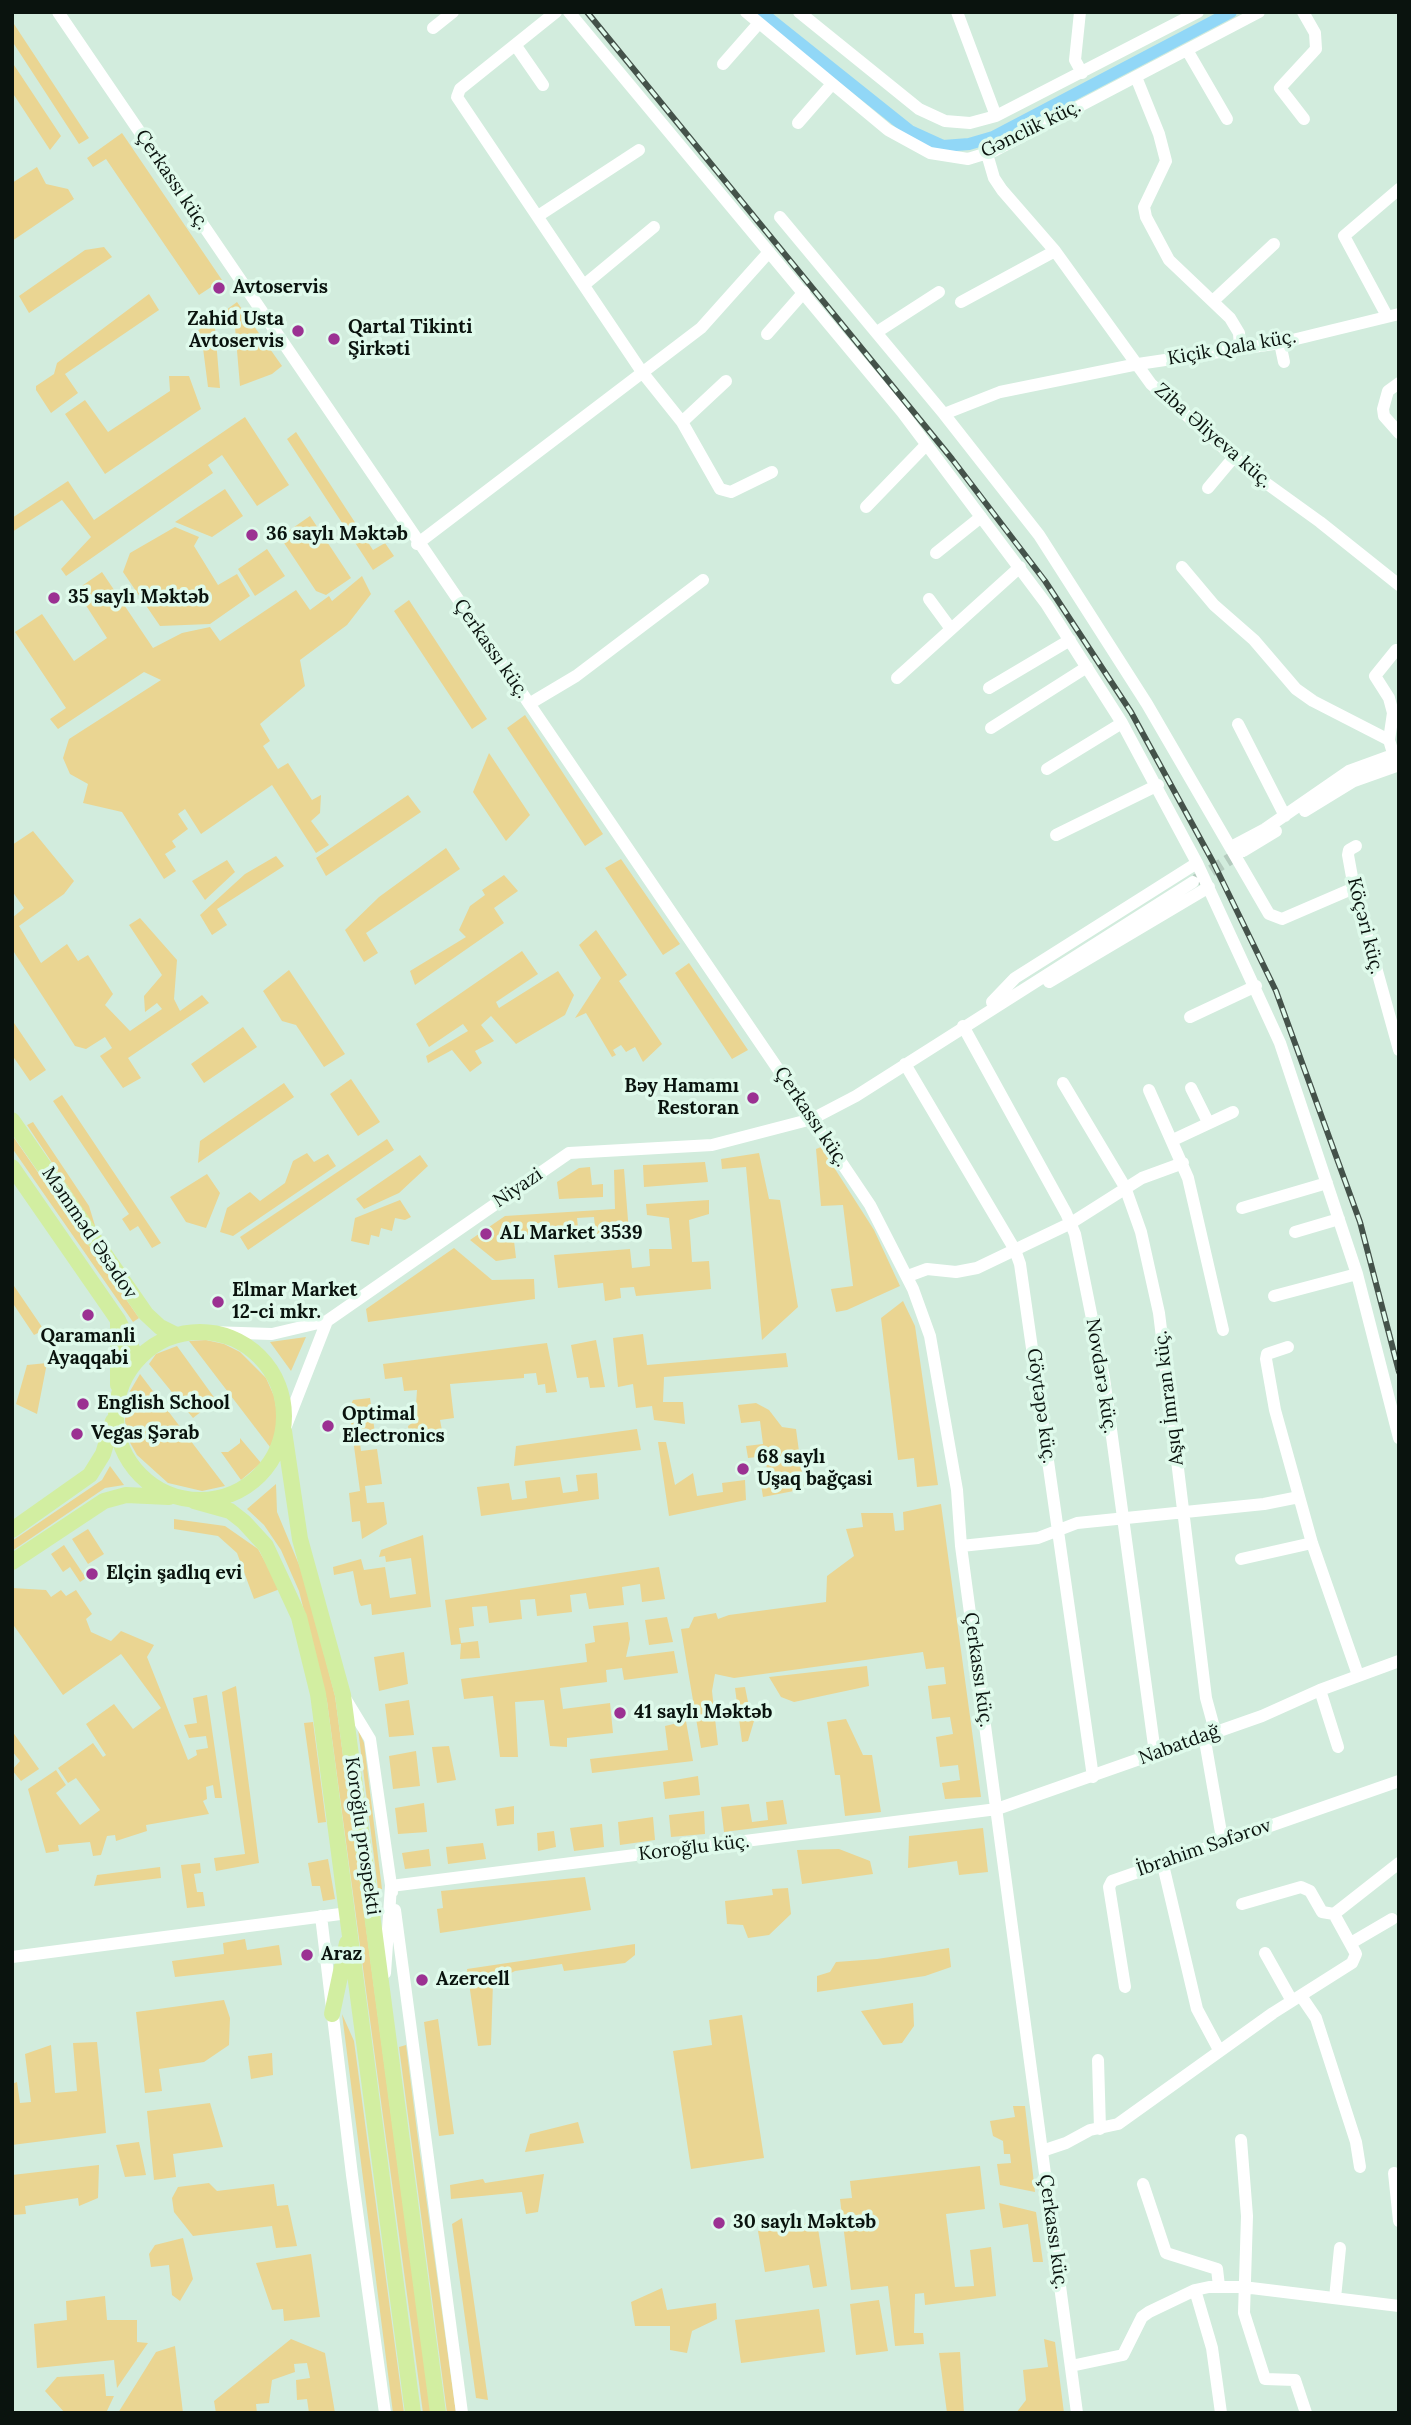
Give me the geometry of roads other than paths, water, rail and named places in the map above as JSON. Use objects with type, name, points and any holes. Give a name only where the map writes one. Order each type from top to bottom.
[{"type":"main road","name":"Məmməd Əsədov","points":[[12,1120],[146,1314],[160,1327],[176,1335]]},
{"type":"main road","name":"Məmməd Əsədov","points":[[12,1167],[118,1320],[137,1359]]},
{"type":"main road","points":[[118,1320],[120,1363],[116,1427],[130,1464],[159,1490],[177,1498]]},
{"type":"main road","points":[[12,1530],[90,1475],[103,1454],[127,1374],[148,1349],[176,1335],[210,1332],[229,1336],[247,1346],[268,1366],[281,1392],[284,1431],[272,1461],[252,1484],[217,1499],[194,1501],[126,1495],[104,1501],[12,1562]]},
{"type":"main road","name":"Koroğlu prospekti","points":[[284,1431],[294,1510],[343,1695],[438,2413]]},
{"type":"main road","points":[[272,1461],[294,1510]]},
{"type":"main road","name":"Koroğlu prospekti","points":[[194,1501],[230,1511],[266,1546],[299,1617],[318,1694],[413,2413]]},
{"type":"main road","points":[[332,2014],[350,1931]]},
{"type":"street","name":"Çerkassı küç.","points":[[58,12],[870,1205],[908,1276],[930,1336],[957,1490],[961,1546],[1077,2413]]},
{"type":"street","points":[[433,28],[453,12]]},
{"type":"street","points":[[556,12],[460,89],[457,97],[642,372],[682,422],[725,492],[772,472]]},
{"type":"street","points":[[569,12],[804,292],[926,445],[1020,567],[1122,723],[1158,785],[1209,887],[1227,932],[1280,1043],[1357,1275],[1399,1438]]},
{"type":"street","name":"Gənclik küç.","points":[[746,12],[888,130],[930,153],[968,159],[988,154],[1259,12]]},
{"type":"street","name":"Gənclik küç.","points":[[799,12],[932,116],[970,123],[996,116],[1198,12]]},
{"type":"street","points":[[957,12],[996,116]]},
{"type":"street","points":[[1080,12],[1075,60],[1082,73]]},
{"type":"street","points":[[1303,12],[1315,33],[1316,49],[1280,88],[1304,119]]},
{"type":"street","points":[[723,64],[759,23]]},
{"type":"street","points":[[516,46],[542,85]]},
{"type":"street","points":[[1187,50],[1227,119]]},
{"type":"street","points":[[1136,77],[1159,134],[1166,161],[1144,207],[1146,217],[1169,260],[1236,325],[1240,347]]},
{"type":"street","points":[[798,123],[832,85]]},
{"type":"street","points":[[538,216],[639,150]]},
{"type":"street","name":"Ziba Əliyeva küç.","points":[[988,154],[994,178],[1002,191],[1055,251],[1158,391],[1234,457],[1399,585]]},
{"type":"street","points":[[1393,315],[1344,236],[1346,231],[1399,189]]},
{"type":"street","points":[[780,217],[944,414],[1039,535],[1237,849],[1264,907],[1275,918],[1301,914],[1354,888]]},
{"type":"street","points":[[584,285],[654,227]]},
{"type":"street","points":[[1213,301],[1274,244]]},
{"type":"street","points":[[961,302],[1055,251]]},
{"type":"street","points":[[418,544],[720,310],[769,252]]},
{"type":"street","points":[[767,334],[804,292]]},
{"type":"street","points":[[877,332],[939,292]]},
{"type":"street","name":"Kiçik Qala küç.","points":[[944,414],[1000,392],[1138,364],[1280,343],[1393,315]]},
{"type":"street","points":[[1280,343],[1284,362]]},
{"type":"street","points":[[682,422],[726,382]]},
{"type":"street","points":[[1399,383],[1388,391],[1383,403],[1384,416],[1399,433]]},
{"type":"street","points":[[866,507],[926,445]]},
{"type":"street","points":[[1208,488],[1234,457]]},
{"type":"street","points":[[936,554],[981,517]]},
{"type":"street","points":[[897,678],[1020,567]]},
{"type":"street","points":[[1182,567],[1214,604],[1264,651],[1296,689],[1313,701],[1389,740]]},
{"type":"street","points":[[529,704],[576,676],[703,580]]},
{"type":"street","points":[[929,599],[951,629]]},
{"type":"street","points":[[989,688],[1070,640]]},
{"type":"street","points":[[1396,650],[1375,676],[1389,698],[1393,713],[1389,740],[1396,762]]},
{"type":"street","points":[[991,728],[1087,667]]},
{"type":"street","points":[[1047,769],[1122,723]]},
{"type":"street","points":[[1238,724],[1285,816]]},
{"type":"street","points":[[1237,849],[1342,787],[1396,762]]},
{"type":"street","points":[[1237,849],[1349,771],[1396,762]]},
{"type":"street","points":[[1056,835],[1158,785]]},
{"type":"street","name":"Köçəri küç.","points":[[1356,846],[1349,849],[1348,855],[1354,888],[1393,1005],[1399,1050]]},
{"type":"street","points":[[979,1016],[1015,978],[1197,863]]},
{"type":"street","points":[[979,1016],[1194,882]]},
{"type":"street","points":[[979,1016],[1026,995],[1209,887]]},
{"type":"street","points":[[1190,1017],[1255,986]]},
{"type":"street","name":"Niyazi","points":[[327,1321],[569,1153],[712,1145],[812,1119],[844,1104],[979,1016]]},
{"type":"street","name":"Novdərə küç.","points":[[963,1026],[1071,1223],[1104,1378],[1155,1753]]},
{"type":"street","name":"Göytəpə küç.","points":[[905,1064],[1015,1250],[1059,1529],[1093,1777]]},
{"type":"street","name":"Aşıq İmran küç.","points":[[1063,1083],[1125,1187],[1141,1232],[1159,1312],[1223,1844]]},
{"type":"street","points":[[1191,1088],[1208,1122]]},
{"type":"street","points":[[1149,1090],[1183,1163],[1223,1330]]},
{"type":"street","points":[[1173,1140],[1233,1112]]},
{"type":"street","points":[[908,1276],[937,1268],[964,1272],[1071,1223],[1142,1178],[1183,1163]]},
{"type":"street","points":[[1242,1208],[1327,1183]]},
{"type":"street","points":[[1295,1232],[1339,1219]]},
{"type":"street","points":[[1274,1296],[1357,1275]]},
{"type":"street","points":[[210,1332],[272,1335],[327,1321]]},
{"type":"street","points":[[284,1431],[327,1321]]},
{"type":"street","points":[[1288,1347],[1267,1354],[1266,1359],[1278,1421],[1312,1543],[1358,1675]]},
{"type":"street","points":[[961,1546],[1038,1538],[1077,1523],[1280,1502],[1299,1497]]},
{"type":"street","points":[[1241,1559],[1312,1543]]},
{"type":"street","name":"Nabatdağ","points":[[997,1809],[1262,1716],[1320,1690],[1399,1661]]},
{"type":"street","points":[[1320,1690],[1338,1747]]},
{"type":"street","points":[[343,1695],[370,1739],[462,2413]]},
{"type":"street","name":"İbrahim Səfərov","points":[[1125,1987],[1109,1887],[1117,1878],[1163,1865],[1399,1781]]},
{"type":"street","name":"Koroğlu küç.","points":[[391,1886],[997,1809]]},
{"type":"street","points":[[1242,1904],[1301,1887],[1310,1891],[1322,1912],[1334,1914],[1399,1863]]},
{"type":"street","points":[[1163,1865],[1197,2009],[1219,2050]]},
{"type":"street","points":[[383,1995],[391,1886]]},
{"type":"street","points":[[371,1902],[404,1975]]},
{"type":"street","points":[[12,1957],[348,1913]]},
{"type":"street","points":[[1042,2151],[1066,2143],[1090,2130],[1125,2120],[1219,2050],[1355,1959],[1351,1943],[1334,1914]]},
{"type":"street","points":[[321,1916],[385,2413]]},
{"type":"street","points":[[1351,1943],[1392,1919]]},
{"type":"street","points":[[1265,1953],[1296,1999],[1315,2018],[1356,2142],[1360,2167]]},
{"type":"street","points":[[1098,2060],[1100,2129]]},
{"type":"street","points":[[1241,2140],[1247,2216],[1244,2313],[1263,2375],[1269,2381],[1295,2380],[1306,2413]]},
{"type":"street","points":[[1394,2173],[1399,2221]]},
{"type":"street","points":[[1143,2184],[1166,2253],[1217,2269],[1219,2286]]},
{"type":"street","points":[[1335,2298],[1340,2248]]},
{"type":"street","points":[[1071,2366],[1123,2355],[1142,2317],[1195,2290],[1219,2286],[1243,2287],[1399,2306]]},
{"type":"street","points":[[1195,2290],[1212,2348],[1221,2413]]},
{"type":"waterway","points":[[761,12],[910,131],[943,146],[969,144],[993,137],[1231,12]]},
{"type":"tunnel","points":[[1196,880],[1243,851]]},
{"type":"railway","points":[[587,12],[952,459],[1045,581],[1131,712],[1213,862],[1276,991],[1360,1222],[1399,1372]]},
{"type":"place","name":"Avtoservis","points":[[219,288]]},
{"type":"place","name":"Zahid Usta Avtoservis","points":[[298,331]]},
{"type":"place","name":"Qartal Tikinti Şirkәti","points":[[334,339]]},
{"type":"place","name":"36 saylı Məktəb","points":[[252,535]]},
{"type":"place","name":"35 saylı Məktəb","points":[[54,598]]},
{"type":"place","name":"Bәy Hamamı Restoran","points":[[753,1098]]},
{"type":"place","name":"AL Market 3539","points":[[486,1234]]},
{"type":"place","name":"Elmar Market 12-ci mkr.","points":[[218,1302]]},
{"type":"place","name":"Qaramanli Ayaqqabi","points":[[88,1315]]},
{"type":"place","name":"English School","points":[[83,1404]]},
{"type":"place","name":"Optimal Electronics","points":[[328,1426]]},
{"type":"place","name":"Vegas Şərab","points":[[77,1434]]},
{"type":"place","name":"68 saylı Uşaq bağçasi","points":[[743,1469]]},
{"type":"place","name":"Elçin şadlıq evi","points":[[92,1574]]},
{"type":"place","name":"41 saylı Məktəb","points":[[620,1713]]},
{"type":"place","name":"Araz","points":[[307,1955]]},
{"type":"place","name":"Azercell","points":[[422,1980]]},
{"type":"place","name":"30 saylı Məktəb","points":[[719,2223]]}]
